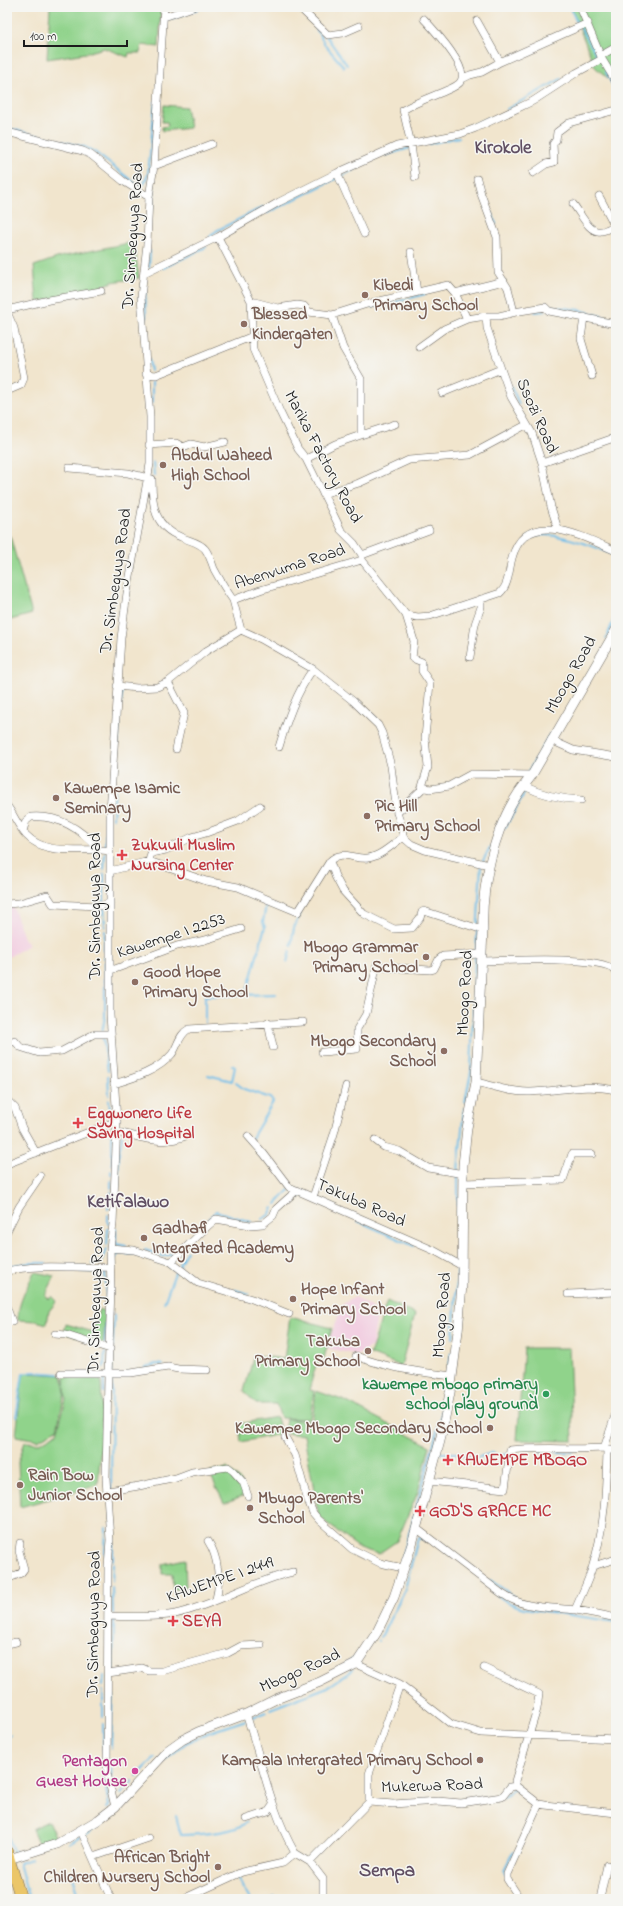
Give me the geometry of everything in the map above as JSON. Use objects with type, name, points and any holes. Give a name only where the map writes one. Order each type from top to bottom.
[{"type":"main road","points":[[8,1855],[11,1875],[20,1899]]},
{"type":"street","name":"Dr. Simbeguya Road","points":[[115,1807],[107,1773],[108,1566],[110,1553],[108,1490],[108,1373],[110,1349],[110,1248],[116,1180],[117,1121],[110,1034],[110,851],[117,686],[126,593],[153,479],[150,464],[150,417],[141,297],[144,273],[148,197],[154,166],[164,7]]},
{"type":"street","points":[[164,18],[193,7]]},
{"type":"street","points":[[299,7],[328,35],[343,33],[359,26]]},
{"type":"street","points":[[580,7],[602,57],[616,82]]},
{"type":"street","points":[[424,19],[454,55],[460,68],[462,79]]},
{"type":"street","points":[[477,21],[500,62]]},
{"type":"street","points":[[415,177],[411,144],[403,110],[434,94],[446,91],[470,75],[482,72],[500,62],[588,23]]},
{"type":"street","points":[[144,273],[218,237],[279,202],[337,173],[397,146],[460,134],[476,128],[533,100],[616,47]]},
{"type":"street","points":[[532,173],[554,162],[553,144],[556,140],[557,132],[569,123],[616,110]]},
{"type":"street","points":[[7,132],[83,151],[91,155],[123,181],[148,197]]},
{"type":"street","points":[[154,166],[212,144]]},
{"type":"street","points":[[337,173],[364,234]]},
{"type":"street","points":[[477,179],[497,237],[496,266],[510,293],[514,312]]},
{"type":"street","points":[[573,204],[588,226],[595,231],[601,232],[616,225],[599,196]]},
{"type":"street","name":"Marika Factory Road","points":[[218,237],[251,301],[253,349],[280,412],[298,449],[306,459],[341,530],[354,542],[362,557],[406,615]]},
{"type":"street","points":[[411,252],[418,292]]},
{"type":"street","points":[[455,293],[504,281]]},
{"type":"street","points":[[251,301],[278,308],[297,305],[304,306],[309,312],[332,315],[367,304],[448,285],[455,293],[467,319]]},
{"type":"street","points":[[7,391],[21,385],[24,378],[14,328],[7,311],[51,300],[101,291]]},
{"type":"street","points":[[419,346],[444,329],[467,319],[486,316],[500,316],[545,307],[548,311],[616,324]]},
{"type":"street","points":[[332,315],[343,348],[361,379],[361,435]]},
{"type":"street","name":"Ssozi Road","points":[[486,316],[487,328],[500,369],[512,397],[526,425],[532,433],[542,463],[550,507],[558,529]]},
{"type":"street","points":[[584,317],[581,339],[592,376]]},
{"type":"street","points":[[146,374],[156,376],[253,336]]},
{"type":"street","points":[[442,393],[500,369]]},
{"type":"street","points":[[306,459],[335,444],[395,424]]},
{"type":"street","points":[[323,494],[359,483],[409,460],[470,455],[526,425]]},
{"type":"street","points":[[542,463],[611,439],[616,439]]},
{"type":"street","points":[[149,445],[176,443],[183,446],[191,444],[204,447],[225,442]]},
{"type":"street","points":[[69,468],[128,473],[153,479],[152,498],[156,516],[170,531],[199,544],[206,550],[222,585],[233,600]]},
{"type":"street","points":[[397,813],[419,792],[428,767],[425,738],[430,683],[422,671],[422,662],[412,658],[414,641],[406,615],[418,617],[430,616],[500,593],[504,590],[516,547],[526,534],[534,530],[558,529],[587,538],[616,551]]},
{"type":"street","name":"Abenvuma Road","points":[[241,630],[233,600],[362,557],[428,530]]},
{"type":"street","points":[[470,657],[475,624],[481,607],[481,599]]},
{"type":"street","points":[[117,686],[137,688],[157,687],[168,682],[206,651],[241,630],[261,639],[313,669],[353,701],[378,725],[382,733],[391,766],[397,813],[402,827],[403,837],[411,844],[425,850],[489,866]]},
{"type":"street","name":"Mbogo Road","points":[[8,1855],[46,1848],[81,1831],[115,1807],[168,1750],[182,1740],[212,1726],[246,1714],[276,1699],[320,1682],[356,1664],[377,1632],[394,1597],[416,1528],[445,1419],[452,1376],[458,1331],[462,1266],[463,1184],[467,1128],[476,1082],[483,930],[482,909],[489,866],[502,826],[519,792],[526,787],[551,740],[616,631]]},
{"type":"street","points":[[279,747],[288,716],[300,690],[313,669]]},
{"type":"street","points":[[168,682],[184,710],[176,750]]},
{"type":"street","points":[[551,740],[573,750],[616,757]]},
{"type":"street","points":[[422,787],[430,789],[449,786],[472,774],[532,775]]},
{"type":"street","points":[[526,787],[549,796],[581,800]]},
{"type":"street","points":[[7,806],[23,831],[33,840],[60,850],[98,849],[110,851]]},
{"type":"street","points":[[149,861],[151,853],[166,850],[192,837],[238,820],[260,806]]},
{"type":"street","points":[[23,831],[26,821],[31,816],[54,817],[66,822],[92,842],[98,849]]},
{"type":"street","points":[[110,871],[149,861],[206,881],[238,887],[298,912],[334,857],[344,854],[362,858],[372,857],[403,837]]},
{"type":"street","points":[[330,861],[334,876],[343,891],[367,916],[394,929],[412,928],[424,911],[483,930]]},
{"type":"street","points":[[7,904],[19,903],[47,895],[54,904],[98,906],[110,903]]},
{"type":"street","name":"Kawempe I 2253","points":[[110,969],[115,969],[177,946],[205,940],[241,929]]},
{"type":"street","points":[[322,1052],[357,1049],[357,1030],[366,1014],[377,964],[383,966],[430,970],[434,969],[439,959],[443,956],[577,960],[613,965],[616,972]]},
{"type":"street","points":[[114,1084],[139,1076],[159,1065],[172,1054],[183,1034],[189,1029],[303,1022]]},
{"type":"street","points":[[268,1023],[274,1047]]},
{"type":"street","points":[[7,1044],[15,1042],[20,1047],[39,1054],[62,1051],[94,1034],[110,1034]]},
{"type":"street","points":[[476,1082],[521,1092],[588,1087],[602,1087],[615,1090]]},
{"type":"street","points":[[313,1197],[334,1134],[346,1086]]},
{"type":"street","points":[[7,1100],[15,1108],[22,1128],[36,1153]]},
{"type":"street","points":[[7,1164],[117,1121]]},
{"type":"street","points":[[116,1132],[156,1142],[180,1138],[188,1135]]},
{"type":"street","points":[[248,1136],[289,1187],[296,1191]]},
{"type":"street","points":[[375,1140],[384,1147],[399,1151],[428,1168],[464,1174]]},
{"type":"street","points":[[463,1184],[563,1180],[572,1154],[592,1154]]},
{"type":"street","points":[[7,1231],[17,1211],[40,1176]]},
{"type":"street","name":"Takuba Road","points":[[171,1262],[205,1228],[216,1220],[253,1226],[264,1224],[273,1216],[276,1209],[296,1191],[313,1197],[435,1251],[462,1266]]},
{"type":"street","points":[[110,1248],[134,1250],[171,1262],[198,1282],[252,1299],[289,1314]]},
{"type":"street","points":[[7,1271],[31,1266],[111,1267]]},
{"type":"street","points":[[568,1294],[616,1292]]},
{"type":"street","points":[[7,1308],[12,1322]]},
{"type":"street","points":[[55,1334],[66,1335],[110,1349]]},
{"type":"street","points":[[356,1356],[376,1364],[403,1370],[452,1376]]},
{"type":"street","points":[[61,1373],[147,1372],[160,1367],[168,1367],[178,1370],[207,1370]]},
{"type":"street","points":[[575,1610],[593,1566],[602,1530],[606,1505],[605,1449],[616,1413]]},
{"type":"street","points":[[285,1437],[296,1455],[307,1498],[313,1513],[319,1520],[352,1550],[380,1563],[403,1568]]},
{"type":"street","points":[[429,1481],[505,1489],[510,1450],[530,1448],[616,1450]]},
{"type":"street","points":[[108,1490],[139,1486],[176,1478],[192,1472],[228,1467],[243,1482],[248,1496]]},
{"type":"street","points":[[416,1528],[509,1598],[522,1604],[545,1608],[575,1610],[616,1618]]},
{"type":"street","points":[[208,1541],[214,1550],[216,1562],[218,1590],[216,1599]]},
{"type":"street","points":[[7,1579],[21,1573],[24,1570],[19,1551],[20,1543]]},
{"type":"street","points":[[593,1566],[616,1559]]},
{"type":"street","name":"KAWEMPE I 2449","points":[[108,1616],[174,1614],[274,1576],[293,1572]]},
{"type":"street","points":[[7,1644],[16,1642]]},
{"type":"street","points":[[108,1673],[142,1668],[162,1671],[190,1664],[204,1658],[228,1653],[236,1647],[261,1645]]},
{"type":"street","points":[[356,1664],[400,1684],[451,1724],[481,1733],[616,1739]]},
{"type":"street","points":[[484,1668],[539,1694],[537,1709],[515,1781],[516,1786],[538,1804],[616,1813]]},
{"type":"street","points":[[310,1862],[368,1802],[369,1774],[400,1684]]},
{"type":"street","points":[[246,1714],[282,1830],[295,1853],[310,1862],[323,1879],[324,1899]]},
{"type":"street","name":"Mukerwa Road","points":[[368,1802],[393,1804],[474,1802],[502,1797],[510,1787],[516,1786]]},
{"type":"street","points":[[520,1899],[507,1879],[507,1874],[538,1804]]},
{"type":"street","points":[[246,1819],[268,1812],[273,1805]]},
{"type":"street","points":[[81,1831],[111,1899]]},
{"type":"street","points":[[93,1857],[149,1838]]},
{"type":"street","points":[[183,1899],[191,1897],[242,1872],[283,1863],[295,1853]]},
{"type":"street","points":[[600,1899],[607,1865]]},
{"type":"shaded area","points":[[7,906],[13,906],[24,938],[29,945],[7,958]]},
{"type":"shaded area","points":[[355,1297],[378,1311],[372,1346],[358,1355],[326,1348],[343,1304]]},
{"type":"green space","points":[[50,7],[161,7],[159,47],[142,45],[140,53],[129,53],[128,57],[104,48],[86,53],[47,59]]},
{"type":"green space","points":[[571,7],[616,7],[616,85],[595,67]]},
{"type":"green space","points":[[164,105],[186,107],[190,128],[162,131],[162,127],[168,126],[167,122],[162,122]]},
{"type":"green space","points":[[134,242],[139,278],[112,282],[94,290],[37,302],[34,266],[60,257]]},
{"type":"green space","points":[[10,536],[32,614],[7,621],[7,537]]},
{"type":"green space","points":[[34,1272],[55,1276],[45,1296],[49,1299],[52,1296],[57,1301],[49,1311],[47,1324],[36,1321],[18,1320],[21,1301]]},
{"type":"green space","points":[[387,1301],[415,1314],[401,1366],[370,1354]]},
{"type":"green space","points":[[99,1309],[106,1312],[103,1344],[64,1333],[66,1324],[93,1332]]},
{"type":"green space","points":[[290,1317],[332,1328],[324,1358],[316,1365],[309,1390],[314,1391],[310,1419],[281,1418],[276,1404],[256,1404],[244,1391],[254,1355],[284,1359]]},
{"type":"green space","name":"kawempe mbogo primary school play ground","points":[[524,1348],[569,1348],[573,1441],[517,1440]]},
{"type":"green space","points":[[23,1373],[62,1375],[65,1393],[57,1429],[38,1440],[16,1436]]},
{"type":"green space","points":[[101,1376],[102,1428],[98,1485],[20,1507],[18,1462],[25,1442],[40,1443],[57,1433],[66,1399],[64,1377]]},
{"type":"green space","points":[[316,1391],[345,1401],[430,1446],[418,1492],[397,1541],[378,1554],[359,1548],[319,1517],[304,1435],[284,1433],[286,1419],[312,1421]]},
{"type":"green space","points":[[277,1417],[281,1434],[241,1442],[239,1424]]},
{"type":"green space","points":[[227,1468],[241,1481],[245,1495],[224,1503],[210,1474],[211,1472]]},
{"type":"green space","points":[[185,1559],[186,1587],[173,1590],[172,1574],[162,1574],[162,1564]]},
{"type":"green space","points":[[48,1821],[56,1838],[39,1845],[32,1829]]},
{"type":"waterway","points":[[166,19],[170,19],[203,7]]},
{"type":"waterway","points":[[570,7],[578,25]]},
{"type":"waterway","points":[[316,28],[325,45],[344,67]]},
{"type":"waterway","points":[[581,28],[597,56],[594,60]]},
{"type":"waterway","points":[[326,36],[347,65]]},
{"type":"waterway","points":[[7,55],[9,64],[7,65]]},
{"type":"waterway","points":[[606,72],[616,92]]},
{"type":"waterway","points":[[507,109],[561,79]]},
{"type":"waterway","points":[[7,128],[85,147],[96,153],[138,185],[144,184],[148,174],[155,102]]},
{"type":"waterway","points":[[471,126],[489,118]]},
{"type":"waterway","points":[[428,144],[459,137]]},
{"type":"waterway","points":[[386,155],[410,148]]},
{"type":"waterway","points":[[341,177],[358,167]]},
{"type":"waterway","points":[[267,213],[337,178]]},
{"type":"waterway","points":[[152,210],[154,189]]},
{"type":"waterway","points":[[210,237],[216,231],[263,207]]},
{"type":"waterway","points":[[492,213],[496,224]]},
{"type":"waterway","points":[[163,268],[206,247]]},
{"type":"waterway","points":[[149,267],[150,251]]},
{"type":"waterway","points":[[145,288],[146,320]]},
{"type":"waterway","points":[[371,307],[393,303],[425,294]]},
{"type":"waterway","points":[[548,306],[580,310],[614,320]]},
{"type":"waterway","points":[[535,312],[546,311]]},
{"type":"waterway","points":[[149,360],[151,371]]},
{"type":"waterway","points":[[152,380],[152,403]]},
{"type":"waterway","points":[[511,386],[519,404]]},
{"type":"waterway","points":[[153,463],[154,476]]},
{"type":"waterway","points":[[529,537],[539,535],[561,537],[584,543],[616,555]]},
{"type":"waterway","points":[[606,639],[616,614]]},
{"type":"waterway","points":[[121,706],[122,691]]},
{"type":"waterway","points":[[369,711],[377,720]]},
{"type":"waterway","points":[[118,745],[120,713]]},
{"type":"waterway","points":[[527,774],[550,734]]},
{"type":"waterway","points":[[116,771],[118,750]]},
{"type":"waterway","points":[[113,818],[115,784]]},
{"type":"waterway","points":[[505,828],[526,790]]},
{"type":"waterway","points":[[105,846],[107,812]]},
{"type":"waterway","points":[[483,861],[490,847]]},
{"type":"waterway","points":[[104,869],[105,853]]},
{"type":"waterway","points":[[476,952],[481,865]]},
{"type":"waterway","points":[[104,874],[104,903]]},
{"type":"waterway","points":[[246,995],[265,927],[263,922],[266,905]]},
{"type":"waterway","points":[[104,907],[105,927]]},
{"type":"waterway","points":[[291,945],[294,928],[300,914]]},
{"type":"waterway","points":[[104,952],[105,931]]},
{"type":"waterway","points":[[287,962],[290,951]]},
{"type":"waterway","points":[[465,1102],[471,1072],[475,957]]},
{"type":"waterway","points":[[102,1032],[105,1017],[105,962]]},
{"type":"waterway","points":[[205,1023],[205,996],[276,994]]},
{"type":"waterway","points":[[103,1038],[108,1071]]},
{"type":"waterway","points":[[208,1075],[232,1081],[235,1067],[232,1065]]},
{"type":"waterway","points":[[108,1076],[109,1095]]},
{"type":"waterway","points":[[236,1083],[244,1089],[270,1098],[273,1102],[252,1138]]},
{"type":"waterway","points":[[109,1100],[110,1109]]},
{"type":"waterway","points":[[458,1170],[464,1108]]},
{"type":"waterway","points":[[110,1113],[111,1121]]},
{"type":"waterway","points":[[110,1130],[112,1138],[112,1164]]},
{"type":"waterway","points":[[118,1188],[119,1153],[122,1135]]},
{"type":"waterway","points":[[458,1175],[458,1232]]},
{"type":"waterway","points":[[111,1180],[111,1188]]},
{"type":"waterway","points":[[276,1204],[289,1190]]},
{"type":"waterway","points":[[108,1209],[111,1192]]},
{"type":"waterway","points":[[117,1200],[118,1193]]},
{"type":"waterway","points":[[291,1200],[295,1197],[301,1196]]},
{"type":"waterway","points":[[262,1219],[269,1215],[273,1208]]},
{"type":"waterway","points":[[198,1231],[216,1211],[251,1222]]},
{"type":"waterway","points":[[108,1215],[108,1224]]},
{"type":"waterway","points":[[358,1221],[414,1246]]},
{"type":"waterway","points":[[250,1228],[262,1227]]},
{"type":"waterway","points":[[107,1245],[108,1229]]},
{"type":"waterway","points":[[116,1229],[116,1244],[126,1246]]},
{"type":"waterway","points":[[92,1264],[102,1262],[107,1249]]},
{"type":"waterway","points":[[145,1250],[163,1256],[177,1253]]},
{"type":"waterway","points":[[180,1266],[179,1264],[187,1251]]},
{"type":"waterway","points":[[113,1262],[118,1254],[136,1254]]},
{"type":"waterway","points":[[7,1266],[30,1263],[46,1263]]},
{"type":"waterway","points":[[164,1263],[176,1270],[164,1303]]},
{"type":"waterway","points":[[453,1338],[458,1265]]},
{"type":"waterway","points":[[80,1271],[105,1272],[107,1306]]},
{"type":"waterway","points":[[235,1290],[249,1294]]},
{"type":"waterway","points":[[112,1372],[114,1315]]},
{"type":"waterway","points":[[105,1344],[106,1324]]},
{"type":"waterway","points":[[104,1367],[105,1353]]},
{"type":"waterway","points":[[445,1398],[451,1353]]},
{"type":"waterway","points":[[144,1368],[156,1364],[163,1365]]},
{"type":"waterway","points":[[16,1417],[23,1374],[33,1372],[59,1374]]},
{"type":"waterway","points":[[102,1376],[104,1376],[104,1392]]},
{"type":"waterway","points":[[111,1488],[112,1376]]},
{"type":"waterway","points":[[402,1560],[444,1402]]},
{"type":"waterway","points":[[540,1452],[573,1452]]},
{"type":"waterway","points":[[440,1453],[456,1453],[476,1458],[492,1453],[500,1456],[507,1454]]},
{"type":"waterway","points":[[610,1453],[616,1453]]},
{"type":"waterway","points":[[111,1493],[112,1509]]},
{"type":"waterway","points":[[113,1515],[113,1560]]},
{"type":"waterway","points":[[105,1554],[106,1528]]},
{"type":"waterway","points":[[381,1637],[405,1589],[418,1538],[426,1539]]},
{"type":"waterway","points":[[112,1582],[113,1563]]},
{"type":"waterway","points":[[490,1580],[515,1597]]},
{"type":"waterway","points":[[112,1587],[113,1613]]},
{"type":"waterway","points":[[497,1594],[499,1597],[513,1605],[524,1608],[616,1622]]},
{"type":"waterway","points":[[113,1670],[114,1621],[119,1619]]},
{"type":"waterway","points":[[345,1665],[357,1655]]},
{"type":"waterway","points":[[270,1709],[328,1687],[353,1670]]},
{"type":"waterway","points":[[111,1749],[113,1675]]},
{"type":"waterway","points":[[103,1685],[104,1676]]},
{"type":"waterway","points":[[103,1690],[103,1717]]},
{"type":"waterway","points":[[253,1717],[266,1712]]},
{"type":"waterway","points":[[160,1764],[186,1743],[210,1732],[246,1720]]},
{"type":"waterway","points":[[103,1724],[104,1777],[109,1806],[107,1808]]},
{"type":"waterway","points":[[137,1776],[155,1758]]},
{"type":"waterway","points":[[110,1760],[112,1779]]},
{"type":"waterway","points":[[121,1794],[133,1781]]},
{"type":"waterway","points":[[504,1798],[513,1789],[518,1791]]},
{"type":"waterway","points":[[85,1835],[104,1822],[116,1811]]},
{"type":"waterway","points":[[270,1814],[275,1820],[281,1836],[286,1842]]},
{"type":"waterway","points":[[176,1816],[181,1835],[206,1834],[225,1831],[241,1826],[247,1822]]},
{"type":"waterway","points":[[7,1833],[13,1851],[17,1852]]},
{"type":"waterway","points":[[69,1843],[81,1836]]},
{"type":"waterway","points":[[505,1873],[504,1870],[513,1852]]},
{"type":"waterway","points":[[29,1899],[19,1863],[31,1859]]},
{"type":"waterway","points":[[52,1877],[74,1872]]},
{"type":"waterway","points":[[72,1874],[80,1899]]},
{"type":"waterway","points":[[238,1876],[243,1889],[250,1899]]},
{"type":"waterway","points":[[271,1899],[275,1896]]},
{"type":"place","name":"Kibedi Primary School","points":[[365,295]]},
{"type":"place","name":"Blessed Kindergaten","points":[[244,324]]},
{"type":"place","name":"Abdul Waheed High School","points":[[163,465]]},
{"type":"place","name":"Kawempe Isamic Seminary","points":[[56,798]]},
{"type":"place","name":"Pic Hill Primary School","points":[[367,816]]},
{"type":"place","name":"Zukuuli Muslim Nursing Center","points":[[122,855]]},
{"type":"place","name":"Mbogo Grammar Primary School","points":[[426,957]]},
{"type":"place","name":"Good Hope Primary School","points":[[135,982]]},
{"type":"place","name":"Mbogo Secondary School","points":[[444,1051]]},
{"type":"place","name":"Eggwonero Life Saving Hospital","points":[[78,1123]]},
{"type":"place","name":"Gadhafi Integrated Academy","points":[[144,1238]]},
{"type":"place","name":"Hope Infant Primary School","points":[[293,1299]]},
{"type":"place","name":"Takuba Primary School","points":[[368,1351]]},
{"type":"place","name":"kawempe mbogo primary school play ground","points":[[546,1394]]},
{"type":"place","name":"Kawempe Mbogo Secondary School","points":[[490,1428]]},
{"type":"place","name":"KAWEMPE MBOGO","points":[[448,1460]]},
{"type":"place","name":"Rain Bow Junior School","points":[[20,1485]]},
{"type":"place","name":"Mbugo Parents' School","points":[[250,1508]]},
{"type":"place","name":"GOD'S GRACE MC","points":[[420,1511]]},
{"type":"place","name":"SEYA","points":[[173,1621]]},
{"type":"place","name":"Kampala Intergrated Primary School","points":[[480,1760]]},
{"type":"place","name":"Pentagon Guest House","points":[[135,1771]]},
{"type":"place","name":"African Bright Children Nursery School","points":[[218,1867]]},
{"type":"district","name":"Kirokole","points":[[503,148]]},
{"type":"district","name":"Ketifalawo","points":[[128,1202]]},
{"type":"district","name":"Sempa","points":[[387,1871]]}]
